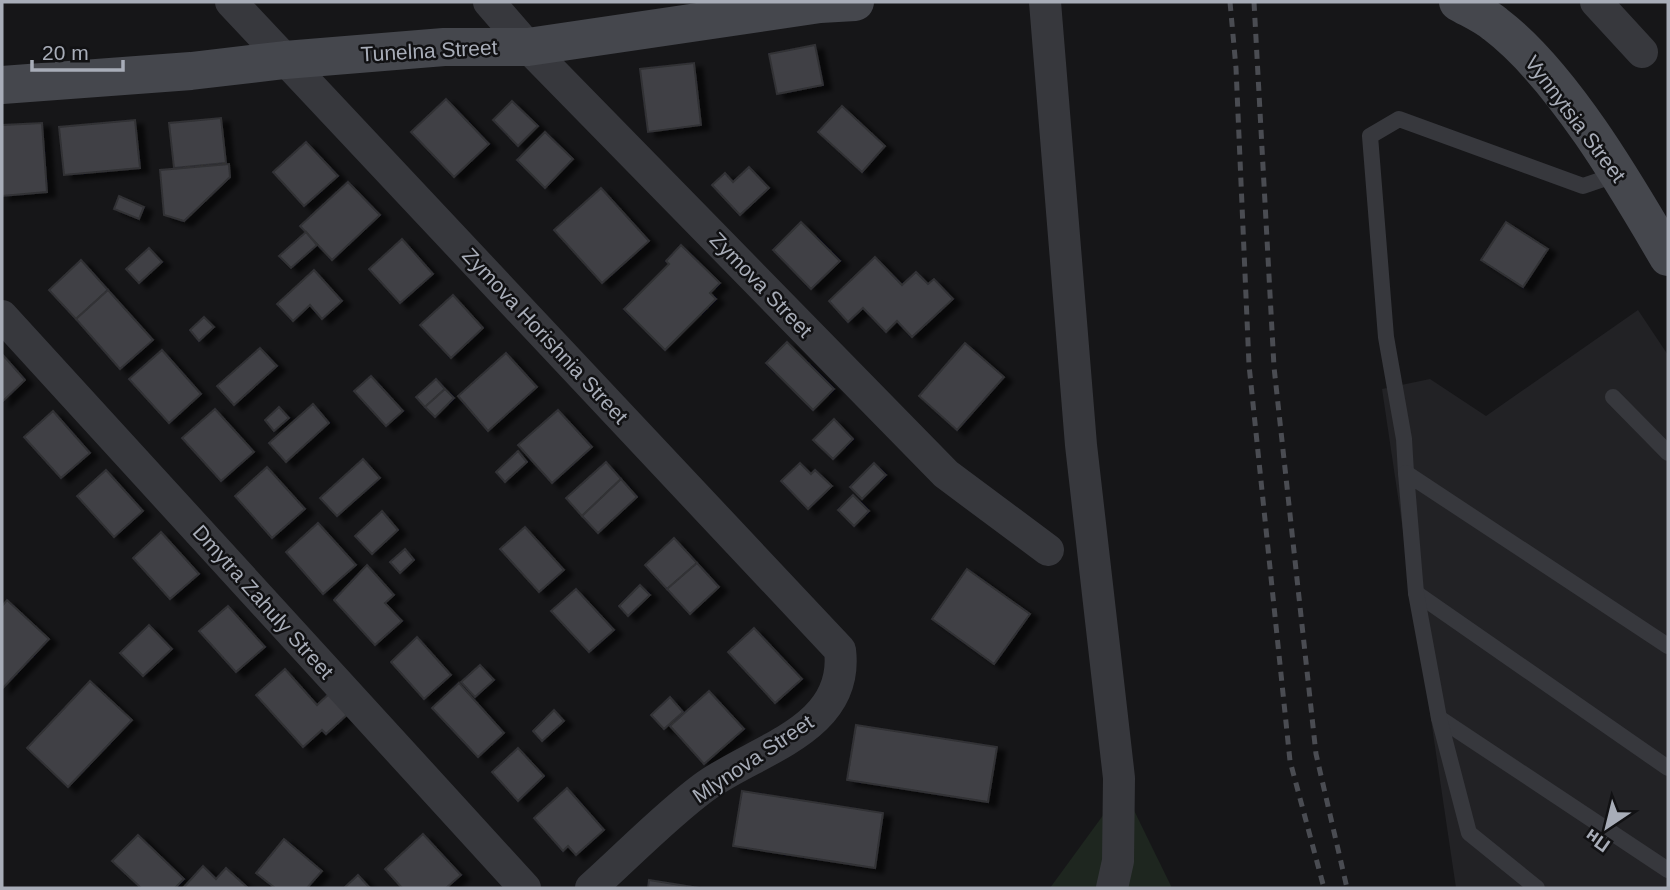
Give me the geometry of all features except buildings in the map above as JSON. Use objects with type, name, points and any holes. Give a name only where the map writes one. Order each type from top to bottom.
[{"type":"main road","name":"Tunelna Street","points":[[2,85],[191,71],[444,47],[528,47],[820,4],[855,2]]},
{"type":"main road","name":"Vynnytsia Street","points":[[1458,2],[1495,24],[1540,66],[1618,173],[1668,257]]},
{"type":"street","name":"Zymova Horishnia Street","points":[[231,2],[840,650],[840,677]]},
{"type":"street","name":"Zymova Street","points":[[489,2],[528,47],[946,474],[1048,550]]},
{"type":"street","points":[[1045,2],[1082,445],[1119,778],[1118,861],[1112,888]]},
{"type":"street","points":[[1596,2],[1642,52]]},
{"type":"street","name":"Dmytra Zahuly Street","points":[[2,316],[525,888]]},
{"type":"street","name":"Mlynova Street","points":[[591,888],[704,787],[808,726],[830,700],[840,677]]},
{"type":"lane","points":[[1537,888],[1469,833],[1439,718],[1416,593],[1404,439],[1386,337],[1370,136],[1399,119],[1583,186],[1618,173]]},
{"type":"lane","points":[[1613,397],[1668,453]]},
{"type":"lane","points":[[1406,473],[1668,646]]},
{"type":"lane","points":[[1416,593],[1668,768]]},
{"type":"lane","points":[[1439,718],[1668,870]]},
{"type":"shaded area","points":[[1638,310],[1668,355],[1668,888],[1456,888],[1382,389],[1430,379],[1486,416]]},
{"type":"shaded area","points":[[1123,788],[1172,888],[1050,888]]},
{"type":"railway","points":[[1230,2],[1236,68],[1249,365],[1290,761],[1324,888]]},
{"type":"railway","points":[[1254,2],[1274,367],[1316,754],[1347,888]]}]
